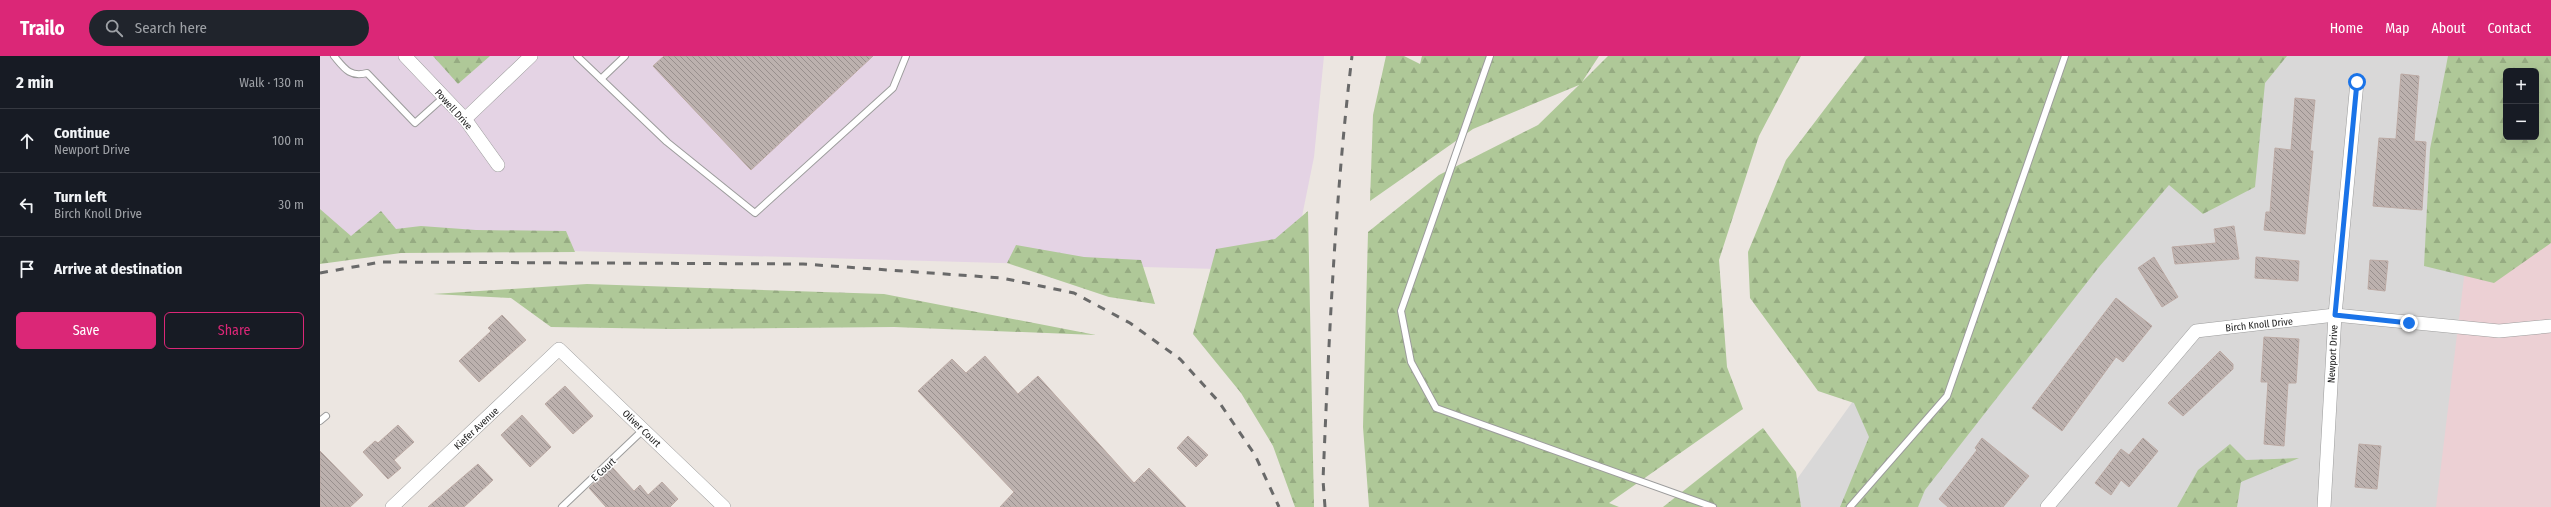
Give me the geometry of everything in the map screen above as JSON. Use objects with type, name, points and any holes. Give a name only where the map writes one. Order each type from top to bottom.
[{"type":"street","name":"Powell Drive","points":[[405,56],[465,119],[498,166]]},
{"type":"street","points":[[465,119],[531,56]]},
{"type":"street","name":"Newport Drive","points":[[2324,507],[2335,315],[2357,82]]},
{"type":"street","name":"Birch Knoll Drive","points":[[2047,507],[2196,330],[2335,315],[2499,331],[2551,326]]},
{"type":"street","name":"Oliver Court","points":[[559,350],[724,507]]},
{"type":"street","name":"Kiefer Avenue","points":[[392,507],[559,350]]},
{"type":"lane","points":[[334,56],[347,72],[358,76],[367,73],[415,124],[444,97]]},
{"type":"lane","points":[[577,56],[667,142],[755,213],[893,88],[906,56]]},
{"type":"lane","points":[[601,79],[625,56]]},
{"type":"lane","points":[[1490,56],[1401,311],[1412,362],[1436,408],[1713,507]]},
{"type":"lane","points":[[1850,507],[1947,396],[2065,56]]},
{"type":"lane","points":[[320,421],[326,416]]},
{"type":"lane","name":"E Court","points":[[562,507],[644,430]]},
{"type":"shaded area","points":[[320,56],[1324,56],[1314,157],[1291,271],[387,246],[320,255]]},
{"type":"shaded area","points":[[2101,56],[2495,56],[2442,507],[1777,507]]},
{"type":"shaded area","points":[[2491,56],[2551,56],[2551,507],[2436,507]]},
{"type":"green space","points":[[433,56],[490,56],[458,84]]},
{"type":"green space","points":[[1386,56],[1404,56],[1420,64],[1422,56],[1599,56],[1582,82],[1608,56],[1801,56],[1759,136],[1719,260],[1727,367],[1743,409],[1609,503],[1619,507],[1369,507],[1363,427],[1368,232],[1439,175],[1538,125],[1579,85],[1473,129],[1370,201],[1373,115]]},
{"type":"green space","points":[[1865,56],[2287,56],[2265,83],[2255,187],[2203,214],[2169,185],[2099,267],[1925,490],[1918,507],[1840,507],[1869,437],[1854,403],[1818,391],[1750,298],[1748,252],[1786,160]]},
{"type":"green space","points":[[2448,56],[2551,56],[2551,243],[2494,283],[2424,266],[2430,149]]},
{"type":"green space","points":[[320,209],[351,236],[381,211],[396,229],[421,226],[476,230],[566,231],[575,252],[401,253],[320,264]]},
{"type":"green space","points":[[1308,211],[1314,507],[1295,507],[1273,446],[1241,393],[1193,334],[1216,249],[1275,239]]},
{"type":"green space","points":[[1016,245],[1084,257],[1141,260],[1155,304],[1109,297],[1007,263]]},
{"type":"green space","points":[[587,284],[884,294],[1096,335],[894,327],[672,329],[551,327],[511,298],[433,294]]},
{"type":"green space","points":[[1763,428],[1796,472],[1801,507],[1663,507]]},
{"type":"green space","points":[[2230,444],[2246,460],[2299,458],[2241,482],[2237,507],[2177,507],[2198,470]]},
{"type":"building","points":[[664,56],[873,56],[751,170],[653,66]]},
{"type":"building","points":[[2401,74],[2419,76],[2414,141],[2426,142],[2422,210],[2373,206],[2379,138],[2396,139]]},
{"type":"building","points":[[2295,98],[2315,100],[2310,151],[2313,151],[2305,234],[2264,230],[2266,212],[2270,212],[2275,148],[2291,150]]},
{"type":"building","points":[[2234,226],[2239,259],[2175,264],[2172,247],[2216,243],[2214,229]]},
{"type":"building","points":[[2154,257],[2178,297],[2162,307],[2138,268]]},
{"type":"building","points":[[2256,257],[2299,261],[2298,281],[2255,278]]},
{"type":"building","points":[[2370,260],[2388,261],[2385,291],[2368,289]]},
{"type":"building","points":[[2116,298],[2152,326],[2123,362],[2116,357],[2062,431],[2032,408]]},
{"type":"building","points":[[502,315],[526,340],[479,382],[459,361],[491,331],[488,328]]},
{"type":"building","points":[[2264,337],[2299,339],[2296,383],[2288,383],[2284,446],[2264,444],[2268,382],[2261,382]]},
{"type":"building","points":[[2220,351],[2233,364],[2233,369],[2183,416],[2168,403]]},
{"type":"building","points":[[985,356],[1018,394],[1038,376],[1134,483],[1149,468],[1186,507],[1000,507],[1014,492],[918,391],[952,359],[966,373]]},
{"type":"building","points":[[565,386],[593,416],[573,434],[545,404]]},
{"type":"building","points":[[522,415],[551,447],[530,467],[501,435]]},
{"type":"building","points":[[398,425],[414,442],[394,460],[401,468],[388,479],[363,452],[375,441],[378,443]]},
{"type":"building","points":[[1188,436],[1208,455],[1196,467],[1177,448]]},
{"type":"building","points":[[1982,438],[2029,476],[2003,507],[1948,507],[1939,499],[1977,450],[1975,448]]},
{"type":"building","points":[[2143,438],[2158,451],[2129,487],[2121,480],[2111,495],[2095,483],[2121,449],[2129,455]]},
{"type":"building","points":[[2359,444],[2381,446],[2377,489],[2355,487]]},
{"type":"building","points":[[320,451],[363,495],[350,507],[320,507]]},
{"type":"building","points":[[478,464],[493,480],[464,507],[428,507]]},
{"type":"building","points":[[612,467],[634,491],[640,485],[648,495],[662,482],[678,499],[670,507],[606,507],[589,488]]},
{"type":"railway","points":[[1325,507],[1323,480],[1333,268],[1341,162],[1352,56]]},
{"type":"railway","points":[[320,273],[381,262],[803,264],[1002,278],[1074,293],[1130,323],[1180,359],[1219,402],[1255,455],[1279,507]]},
{"type":"route","points":[[2357,82],[2335,315],[2409,323]]}]
